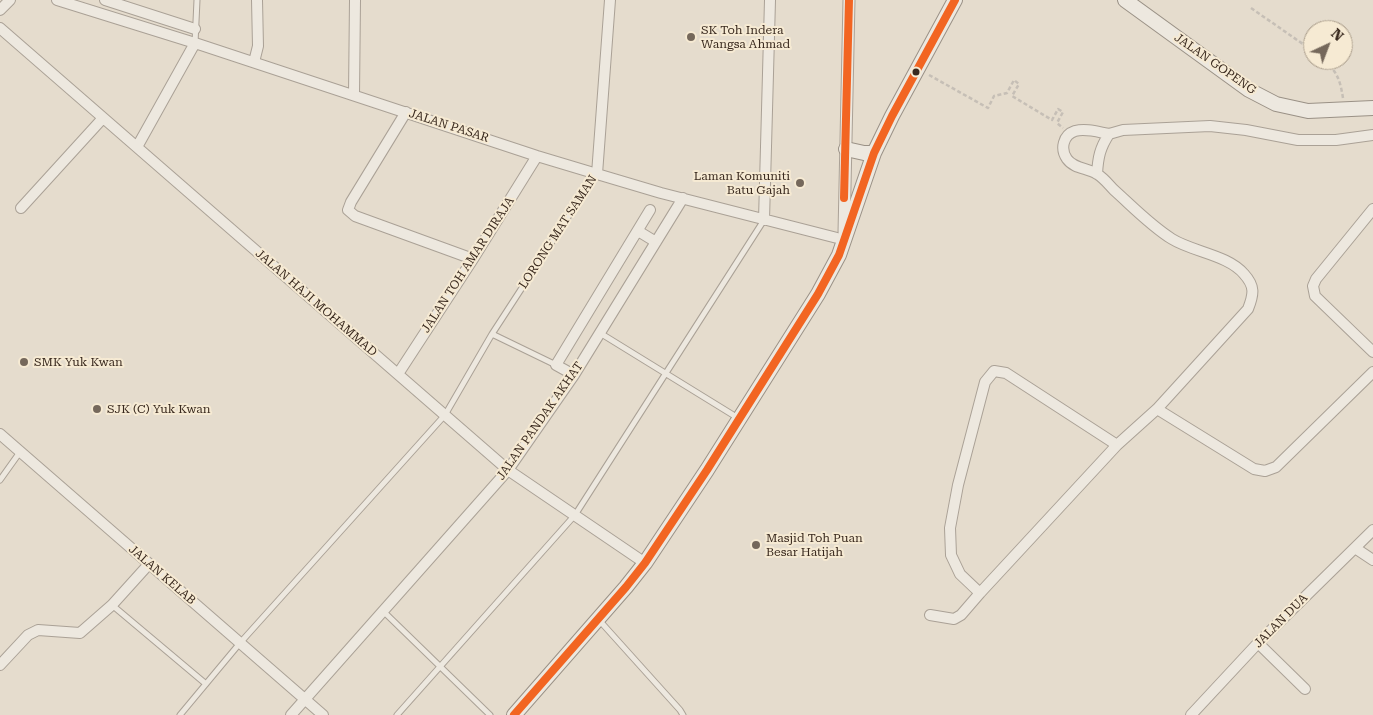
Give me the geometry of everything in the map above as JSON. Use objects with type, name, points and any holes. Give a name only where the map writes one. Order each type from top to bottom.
[{"type":"main road","points":[[514,715],[645,563],[818,294],[839,254],[874,152],[955,0]]},
{"type":"main road","name":"JALAN GOPENG","points":[[1125,0],[1249,90],[1276,104],[1308,111],[1373,108]]},
{"type":"main road","points":[[846,149],[864,153],[874,152]]},
{"type":"street","points":[[0,10],[10,0]]},
{"type":"street","name":"JALAN PASAR","points":[[57,0],[254,62],[537,156],[683,198],[844,240]]},
{"type":"street","points":[[105,0],[195,29]]},
{"type":"street","points":[[254,62],[258,46],[257,0]]},
{"type":"street","points":[[354,95],[355,0]]},
{"type":"street","name":"LORONG MAT SAMAN","points":[[597,174],[610,0]]},
{"type":"street","points":[[764,220],[770,0]]},
{"type":"street","points":[[844,240],[849,0]]},
{"type":"street","name":"JALAN HAJI MOHAMMAD","points":[[0,28],[508,470],[645,563]]},
{"type":"street","points":[[137,147],[195,43]]},
{"type":"street","points":[[406,112],[348,210],[355,216],[473,259]]},
{"type":"street","points":[[21,208],[103,118]]},
{"type":"street","points":[[930,615],[954,619],[961,614],[1117,445],[1157,409],[1248,309],[1252,297],[1252,285],[1243,272],[1225,261],[1174,240],[1157,228],[1097,174],[1078,167],[1068,160],[1063,150],[1065,139],[1070,133],[1080,130],[1109,134],[1123,130],[1210,126],[1246,130],[1298,140],[1336,140],[1373,135]]},
{"type":"street","points":[[1097,174],[1098,157],[1102,144],[1109,134]]},
{"type":"street","name":"JALAN TOH AMAR DIRAJA","points":[[398,374],[537,156]]},
{"type":"street","name":"JALAN PANDAK AKHAT","points":[[292,715],[508,470],[574,374],[683,198]]},
{"type":"street","points":[[1373,209],[1313,286],[1315,296],[1373,352]]},
{"type":"street","points":[[574,374],[556,366],[650,210]]},
{"type":"street","points":[[638,231],[656,242]]},
{"type":"street","points":[[980,593],[960,574],[951,555],[950,528],[958,485],[985,382],[994,372],[1006,373],[1117,445]]},
{"type":"street","points":[[1157,409],[1254,469],[1266,471],[1276,467],[1373,372]]},
{"type":"street","name":"JALAN KELAB","points":[[0,434],[323,715]]},
{"type":"street","name":"JALAN DUA","points":[[1191,715],[1258,643],[1373,530]]},
{"type":"street","points":[[1355,548],[1373,560]]},
{"type":"street","points":[[0,665],[28,635],[38,630],[80,633],[112,606],[149,564]]},
{"type":"street","points":[[1258,643],[1305,689]]},
{"type":"lane","points":[[195,43],[197,0]]},
{"type":"lane","name":"LORONG MAT SAMAN","points":[[180,715],[240,643],[445,415],[492,334],[597,174]]},
{"type":"lane","points":[[397,715],[575,515],[764,220]]},
{"type":"lane","points":[[600,333],[739,419]]},
{"type":"lane","points":[[492,334],[556,366]]},
{"type":"lane","points":[[0,480],[20,452]]},
{"type":"lane","points":[[112,606],[206,684]]},
{"type":"lane","points":[[383,611],[490,715]]},
{"type":"lane","points":[[598,619],[683,715]]},
{"type":"path","points":[[1251,8],[1303,44]]},
{"type":"path","points":[[918,69],[988,108],[994,96],[1006,92],[1014,80],[1019,84],[1012,96],[1052,120],[1058,109],[1063,112],[1056,123]]},
{"type":"path","points":[[1334,70],[1340,81],[1345,110]]},
{"type":"transit line","points":[[844,198],[849,0]]},
{"type":"transit line","points":[[514,715],[645,563],[707,470],[818,294],[839,255],[874,153],[955,0]]},
{"type":"place","name":"SK Toh Indera Wangsa Ahmad","points":[[691,37]]},
{"type":"place","name":"Laman Komuniti Batu Gajah","points":[[800,183]]},
{"type":"place","name":"SMK Yuk Kwan","points":[[24,362]]},
{"type":"place","name":"SJK (C) Yuk Kwan","points":[[97,409]]},
{"type":"place","name":"Masjid Toh Puan Besar Hatijah","points":[[756,545]]}]
